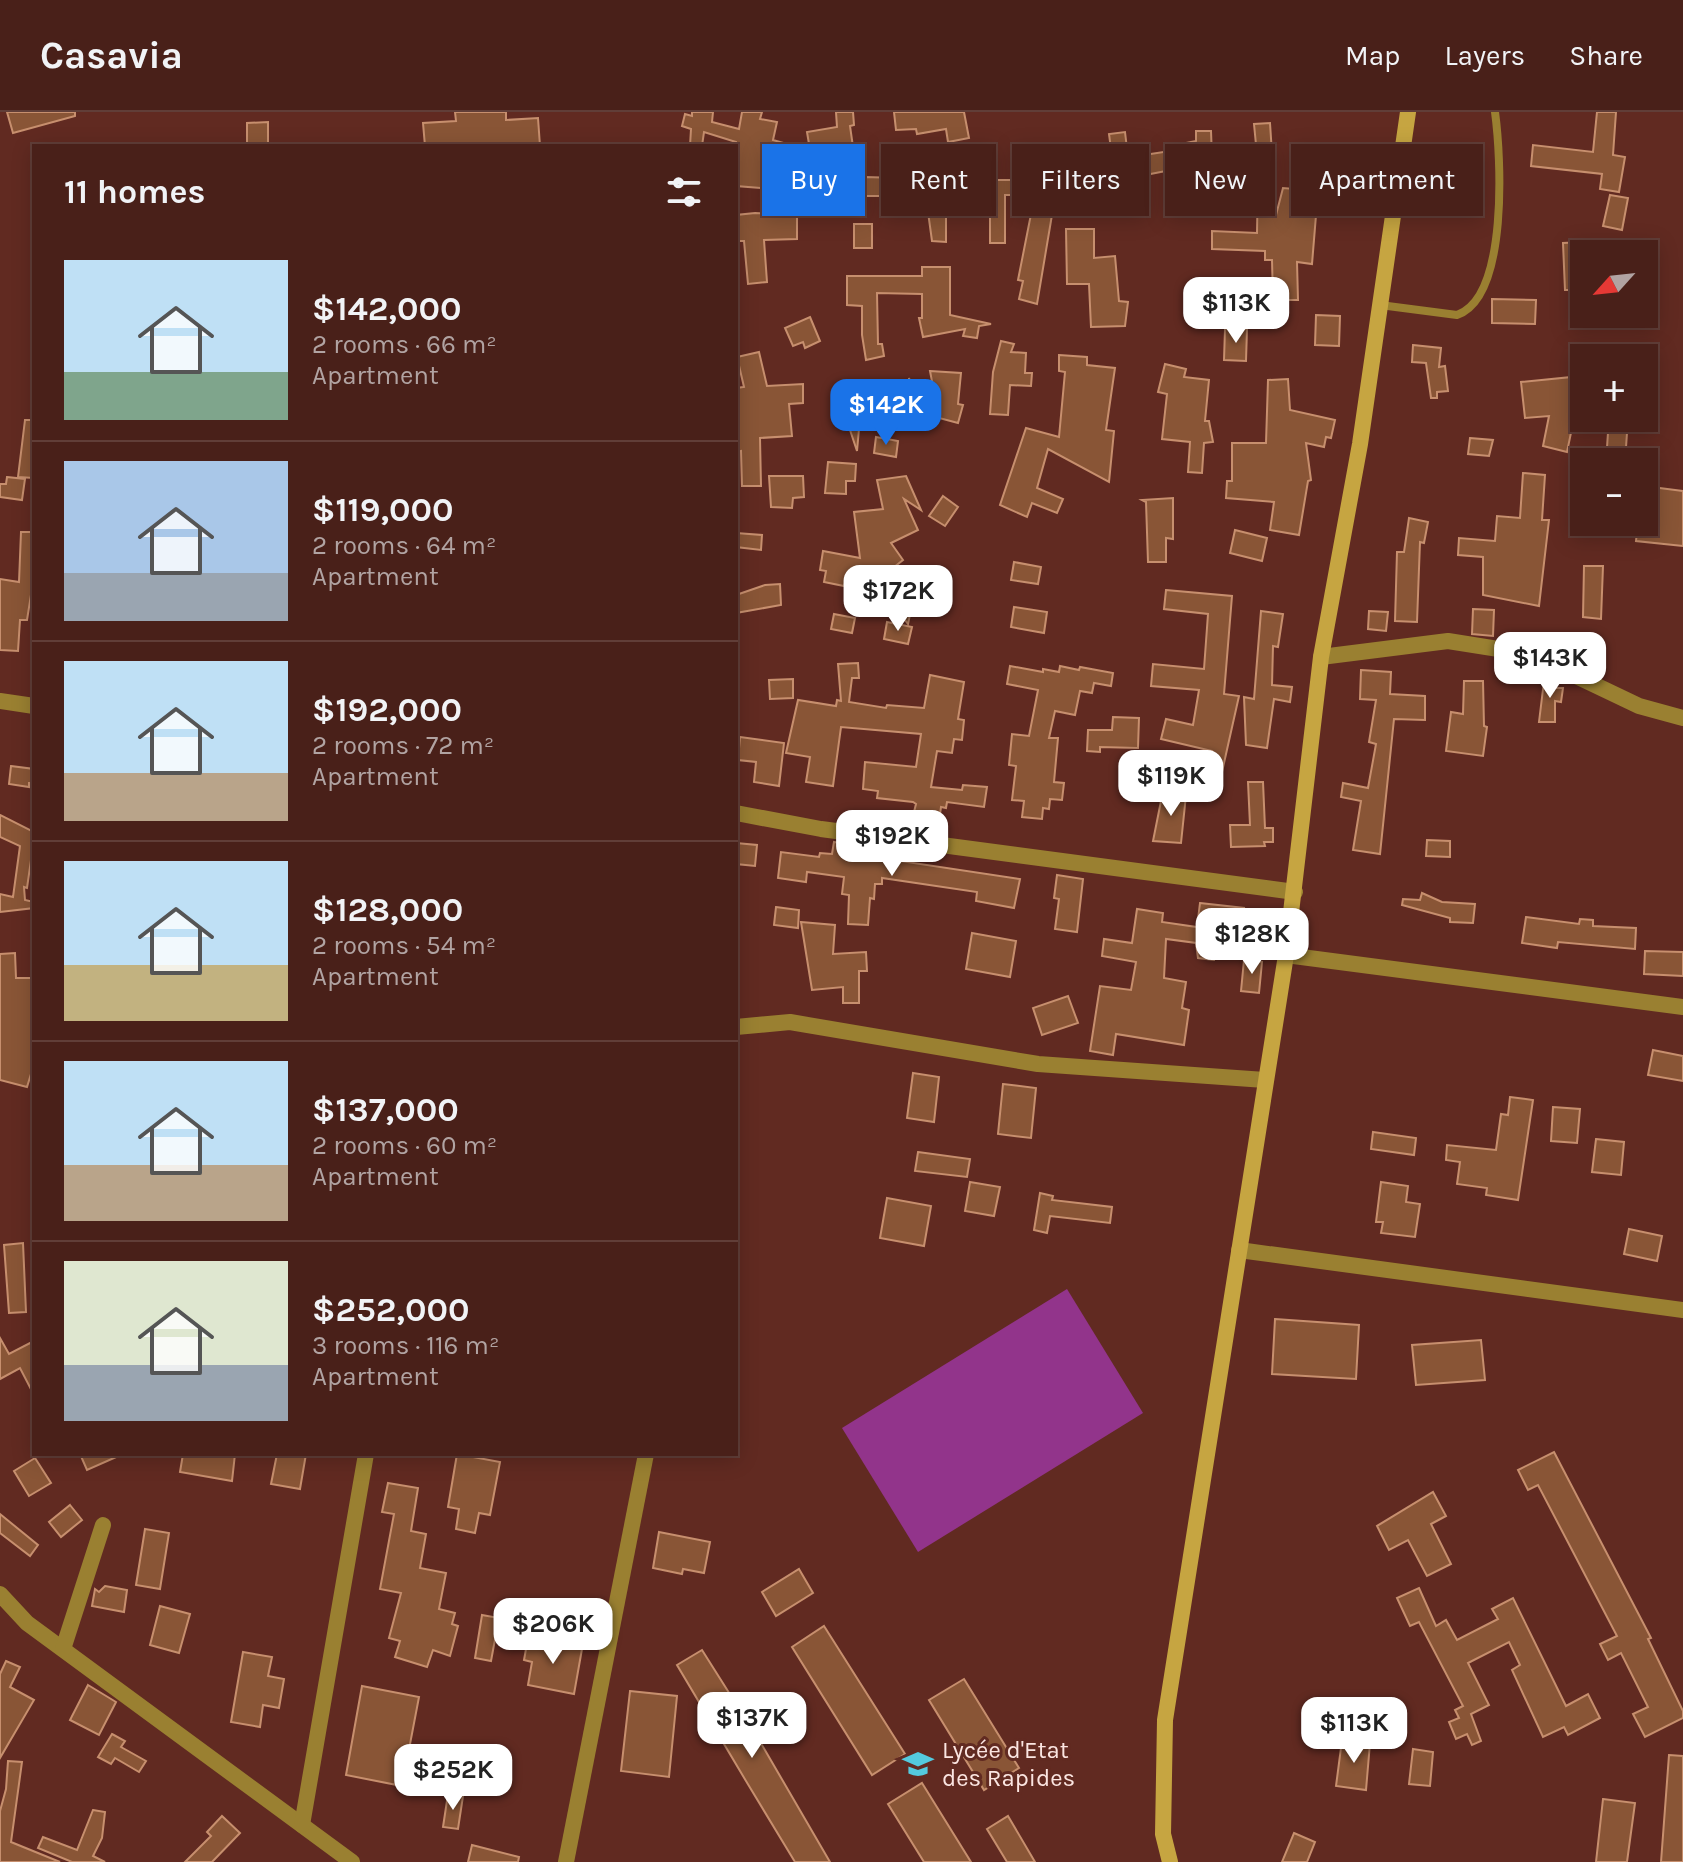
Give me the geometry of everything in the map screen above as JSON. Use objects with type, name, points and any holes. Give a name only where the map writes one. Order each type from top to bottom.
[{"type":"main road","points":[[1170,1862],[1163,1834],[1165,1720],[1286,955],[1321,657],[1360,444],[1408,112]]},
{"type":"street","points":[[1321,657],[1448,641],[1530,654],[1639,706],[1683,718]]},
{"type":"street","points":[[0,701],[32,706]]},
{"type":"street","points":[[738,813],[821,829],[1295,892]]},
{"type":"street","points":[[1286,955],[1683,1007]]},
{"type":"street","points":[[738,1031],[790,1022],[1038,1064],[1265,1080]]},
{"type":"street","points":[[1239,1250],[1683,1310]]},
{"type":"street","points":[[302,1825],[366,1456]]},
{"type":"street","points":[[566,1862],[646,1456]]},
{"type":"street","points":[[63,1649],[103,1525]]},
{"type":"street","points":[[0,1594],[27,1623],[352,1862]]},
{"type":"lane","points":[[1380,305],[1457,315],[1479,299],[1496,250],[1499,147],[1495,112]]},
{"type":"shaded area","points":[[1067,1289],[1143,1413],[918,1552],[842,1428]]},
{"type":"building","points":[[7,112],[75,112],[75,116],[13,133]]},
{"type":"building","points":[[455,112],[506,112],[506,120],[538,118],[540,144],[425,144],[423,123],[456,121]]},
{"type":"building","points":[[692,112],[713,112],[712,122],[739,129],[742,112],[762,112],[760,119],[777,122],[773,140],[787,144],[762,144],[762,188],[738,186],[736,142],[704,132],[702,144],[690,144],[691,129],[682,126],[685,114],[692,116]]},
{"type":"building","points":[[836,112],[853,112],[854,125],[850,126],[853,144],[809,144],[807,132],[837,127]]},
{"type":"building","points":[[894,112],[964,112],[969,138],[948,142],[946,129],[917,134],[916,129],[896,130]]},
{"type":"building","points":[[1597,112],[1616,112],[1613,155],[1625,157],[1619,192],[1600,189],[1602,174],[1531,166],[1533,145],[1593,152]]},
{"type":"building","points":[[268,122],[268,144],[247,144],[247,123]]},
{"type":"building","points":[[1270,123],[1271,144],[1256,144],[1254,124]]},
{"type":"building","points":[[1196,131],[1211,131],[1211,144],[1181,144],[1196,141]]},
{"type":"building","points":[[1125,132],[1126,144],[1110,144],[1109,134]]},
{"type":"building","points":[[1165,152],[1165,171],[1149,174],[1149,154]]},
{"type":"building","points":[[865,177],[881,177],[881,196],[865,196]]},
{"type":"building","points":[[996,180],[1012,180],[1012,195],[1005,195],[1005,243],[990,243],[990,216],[996,216]]},
{"type":"building","points":[[1283,188],[1291,189],[1291,216],[1316,216],[1312,264],[1297,262],[1298,300],[1273,300],[1272,260],[1265,260],[1265,251],[1212,249],[1212,231],[1257,233],[1257,216],[1275,216],[1275,200],[1276,215]]},
{"type":"building","points":[[1610,195],[1628,198],[1622,230],[1603,226]]},
{"type":"building","points":[[738,215],[797,216],[797,239],[764,240],[767,282],[748,284],[744,241],[738,241]]},
{"type":"building","points":[[929,216],[946,216],[946,242],[932,241]]},
{"type":"building","points":[[1031,216],[1052,216],[1037,304],[1019,299],[1023,281],[1018,280]]},
{"type":"building","points":[[854,224],[872,224],[872,248],[854,248]]},
{"type":"building","points":[[1066,229],[1094,229],[1094,258],[1115,256],[1119,301],[1128,302],[1125,326],[1091,327],[1089,284],[1067,284]]},
{"type":"building","points":[[1563,243],[1570,243],[1570,290],[1565,290]]},
{"type":"building","points":[[922,267],[950,267],[950,315],[991,324],[979,326],[977,338],[963,336],[965,329],[923,337],[919,318],[922,318],[922,294],[877,293],[878,344],[882,344],[884,356],[866,360],[862,306],[847,305],[847,276],[922,276]]},
{"type":"building","points":[[1492,299],[1536,300],[1535,324],[1492,323]]},
{"type":"building","points":[[1316,315],[1340,316],[1339,346],[1315,345]]},
{"type":"building","points":[[810,317],[820,341],[805,348],[803,342],[793,346],[785,328]]},
{"type":"building","points":[[1225,329],[1247,329],[1246,361],[1224,360]]},
{"type":"building","points":[[1001,341],[1014,344],[1011,352],[1026,353],[1025,373],[1032,373],[1031,386],[1010,385],[1008,415],[990,414],[993,372]]},
{"type":"building","points":[[1413,345],[1441,348],[1439,367],[1445,366],[1448,391],[1437,392],[1437,398],[1431,398],[1426,363],[1412,362]]},
{"type":"building","points":[[759,352],[767,386],[803,384],[803,403],[789,404],[792,436],[760,438],[761,486],[742,486],[741,451],[738,452],[738,388],[744,387],[738,357]]},
{"type":"building","points":[[1059,355],[1087,357],[1087,365],[1115,368],[1106,430],[1114,431],[1109,482],[1048,449],[1037,488],[1063,499],[1057,513],[1032,503],[1027,517],[1000,505],[1026,428],[1059,437],[1065,372],[1059,371]]},
{"type":"building","points":[[1165,364],[1186,369],[1184,377],[1209,380],[1205,421],[1209,421],[1213,442],[1204,443],[1202,473],[1188,472],[1190,442],[1162,439],[1167,394],[1158,392]]},
{"type":"building","points":[[930,371],[961,373],[958,404],[963,405],[958,423],[939,418]]},
{"type":"building","points":[[1570,377],[1571,432],[1567,452],[1543,446],[1549,416],[1525,418],[1521,382]]},
{"type":"building","points":[[909,378],[921,412],[918,422],[899,417],[902,402],[907,403]]},
{"type":"building","points":[[1288,379],[1290,410],[1335,420],[1331,438],[1326,437],[1324,447],[1306,443],[1311,480],[1308,481],[1299,535],[1270,530],[1274,502],[1226,498],[1227,481],[1232,481],[1232,443],[1266,443],[1268,380]]},
{"type":"building","points":[[861,407],[857,451],[844,412]]},
{"type":"building","points":[[25,420],[32,420],[32,478],[18,477]]},
{"type":"building","points":[[1608,432],[1627,432],[1626,448],[1607,448]]},
{"type":"building","points":[[876,437],[898,441],[896,457],[874,453]]},
{"type":"building","points":[[1470,438],[1493,440],[1489,456],[1468,454]]},
{"type":"building","points":[[828,462],[856,464],[855,481],[846,481],[846,494],[825,493]]},
{"type":"building","points":[[1523,473],[1545,475],[1542,520],[1549,520],[1539,606],[1483,595],[1483,557],[1458,555],[1459,538],[1495,541],[1497,516],[1520,518]]},
{"type":"building","points":[[769,476],[803,476],[804,497],[793,498],[792,508],[771,507]]},
{"type":"building","points":[[906,476],[921,510],[904,499],[918,530],[891,543],[903,560],[893,568],[938,583],[932,602],[914,596],[908,624],[866,570],[846,579],[844,586],[824,582],[826,571],[820,570],[823,551],[860,558],[854,512],[883,509],[877,480]]},
{"type":"building","points":[[7,477],[25,479],[22,500],[0,497],[0,484],[6,484]]},
{"type":"building","points":[[1658,488],[1683,491],[1683,546],[1636,541],[1637,536],[1658,536]]},
{"type":"building","points":[[943,496],[958,507],[945,526],[929,516]]},
{"type":"building","points":[[1173,498],[1173,539],[1166,538],[1166,562],[1148,562],[1146,502],[1142,500]]},
{"type":"building","points":[[1409,518],[1428,522],[1424,543],[1420,542],[1417,622],[1395,621],[1397,552],[1404,552]]},
{"type":"building","points":[[1235,530],[1267,538],[1262,561],[1230,553]]},
{"type":"building","points":[[21,532],[32,532],[32,589],[27,620],[20,620],[18,651],[0,650],[0,579],[19,582]]},
{"type":"building","points":[[738,533],[762,535],[761,550],[738,547]]},
{"type":"building","points":[[1014,562],[1041,567],[1038,584],[1011,580]]},
{"type":"building","points":[[1584,566],[1603,566],[1601,619],[1583,617]]},
{"type":"building","points":[[780,584],[781,605],[738,613],[738,594],[765,585]]},
{"type":"building","points":[[1166,590],[1232,596],[1224,694],[1239,696],[1222,772],[1208,768],[1212,751],[1161,739],[1166,719],[1193,725],[1199,690],[1151,686],[1153,664],[1204,669],[1208,614],[1164,609]]},
{"type":"building","points":[[1014,607],[1047,612],[1044,633],[1011,627]]},
{"type":"building","points":[[1473,609],[1494,610],[1493,636],[1472,634]]},
{"type":"building","points":[[1261,611],[1283,614],[1278,647],[1273,646],[1272,685],[1292,687],[1290,702],[1274,699],[1267,748],[1246,745],[1244,697],[1254,699]]},
{"type":"building","points":[[1369,611],[1388,612],[1386,631],[1368,629]]},
{"type":"building","points":[[834,614],[855,618],[852,633],[831,629]]},
{"type":"building","points":[[887,622],[912,627],[908,644],[884,639]]},
{"type":"building","points":[[858,663],[859,678],[852,678],[849,702],[886,708],[887,705],[924,708],[930,675],[964,682],[958,719],[964,720],[962,740],[954,739],[952,753],[937,751],[931,787],[962,790],[963,785],[987,787],[984,807],[947,802],[946,808],[941,807],[939,821],[913,816],[916,804],[913,802],[877,798],[878,791],[863,789],[865,762],[916,767],[921,734],[841,727],[833,786],[806,782],[810,757],[786,753],[798,700],[836,706],[837,700],[841,701],[838,664]]},
{"type":"building","points":[[1010,666],[1043,672],[1043,669],[1059,672],[1060,666],[1079,670],[1080,667],[1113,673],[1111,686],[1094,683],[1092,693],[1080,691],[1075,715],[1055,711],[1049,738],[1058,738],[1054,782],[1064,783],[1062,800],[1050,799],[1049,809],[1043,808],[1042,819],[1022,817],[1024,801],[1012,800],[1016,766],[1009,765],[1012,734],[1029,736],[1038,690],[1007,684]]},
{"type":"building","points":[[1361,670],[1391,672],[1390,694],[1425,696],[1425,720],[1394,719],[1380,854],[1353,850],[1361,801],[1341,797],[1343,783],[1368,788],[1376,744],[1369,742],[1376,700],[1360,699]]},
{"type":"building","points":[[1545,673],[1555,678],[1555,688],[1563,688],[1561,702],[1555,701],[1555,722],[1539,722]]},
{"type":"building","points":[[793,679],[793,698],[770,699],[769,680]]},
{"type":"building","points":[[1464,681],[1483,681],[1484,726],[1487,727],[1483,756],[1446,751],[1451,712],[1463,714]]},
{"type":"building","points":[[1113,717],[1139,718],[1138,748],[1100,747],[1100,752],[1087,751],[1088,730],[1112,730]]},
{"type":"building","points":[[740,737],[784,743],[779,786],[754,782],[756,762],[738,760]]},
{"type":"building","points":[[11,766],[32,769],[29,787],[9,784]]},
{"type":"building","points":[[1248,782],[1263,782],[1265,828],[1273,828],[1273,842],[1264,842],[1265,846],[1231,847],[1230,825],[1250,825]]},
{"type":"building","points":[[1163,791],[1186,795],[1181,843],[1153,841]]},
{"type":"building","points":[[0,815],[32,831],[32,860],[27,888],[24,887],[25,900],[32,902],[32,908],[0,912],[0,894],[13,897],[20,846],[0,837]]},
{"type":"building","points":[[1427,840],[1450,841],[1450,857],[1426,856]]},
{"type":"building","points":[[834,842],[848,844],[847,853],[1020,879],[1014,908],[976,901],[977,892],[882,878],[882,884],[875,884],[874,899],[870,898],[868,925],[848,924],[849,895],[842,894],[844,877],[807,872],[806,882],[778,878],[781,852],[819,857],[820,853],[832,854]]},
{"type":"building","points":[[738,843],[757,845],[755,866],[738,864]]},
{"type":"building","points":[[1057,875],[1083,879],[1077,932],[1055,929],[1059,899],[1054,898]]},
{"type":"building","points":[[1422,893],[1442,902],[1475,904],[1473,923],[1450,922],[1450,918],[1402,905],[1403,899],[1420,900]]},
{"type":"building","points":[[1200,903],[1244,908],[1238,954],[1216,951],[1214,960],[1198,958],[1196,943],[1166,939],[1164,978],[1186,982],[1182,1008],[1189,1010],[1184,1045],[1116,1034],[1113,1055],[1090,1051],[1100,986],[1131,990],[1136,962],[1102,956],[1104,939],[1132,943],[1137,909],[1163,913],[1162,922],[1197,927]]},
{"type":"building","points":[[776,907],[799,910],[798,928],[774,925]]},
{"type":"building","points":[[1526,917],[1579,924],[1580,919],[1593,920],[1593,926],[1636,928],[1635,949],[1558,942],[1557,948],[1522,943]]},
{"type":"building","points":[[801,922],[835,925],[833,954],[866,952],[867,971],[859,971],[859,1003],[843,1003],[843,987],[812,990]]},
{"type":"building","points":[[972,933],[1016,941],[1010,977],[966,969]]},
{"type":"building","points":[[1645,951],[1683,952],[1683,976],[1644,974]]},
{"type":"building","points":[[15,953],[16,978],[32,978],[32,1071],[27,1087],[0,1080],[0,954]]},
{"type":"building","points":[[1244,960],[1262,962],[1259,993],[1241,991]]},
{"type":"building","points":[[1068,996],[1078,1023],[1042,1035],[1033,1008]]},
{"type":"building","points":[[1653,1050],[1683,1056],[1683,1081],[1648,1075]]},
{"type":"building","points":[[913,1073],[939,1077],[934,1122],[907,1118]]},
{"type":"building","points":[[1003,1084],[1036,1088],[1031,1138],[998,1134]]},
{"type":"building","points":[[1510,1097],[1533,1100],[1518,1200],[1486,1195],[1487,1188],[1457,1184],[1460,1162],[1446,1160],[1447,1145],[1496,1150],[1501,1114],[1508,1115]]},
{"type":"building","points":[[1553,1107],[1580,1109],[1577,1143],[1551,1141]]},
{"type":"building","points":[[1373,1132],[1416,1138],[1414,1155],[1371,1149]]},
{"type":"building","points":[[1596,1139],[1624,1142],[1621,1175],[1592,1172]]},
{"type":"building","points":[[918,1152],[970,1159],[967,1177],[915,1171]]},
{"type":"building","points":[[970,1182],[1000,1187],[994,1216],[965,1211]]},
{"type":"building","points":[[1381,1182],[1408,1186],[1406,1202],[1420,1204],[1415,1237],[1381,1233],[1383,1222],[1376,1222]]},
{"type":"building","points":[[1040,1193],[1053,1196],[1052,1200],[1112,1207],[1110,1223],[1050,1216],[1047,1233],[1034,1230]]},
{"type":"building","points":[[887,1198],[931,1206],[924,1246],[880,1238]]},
{"type":"building","points":[[1629,1229],[1662,1236],[1657,1261],[1624,1254]]},
{"type":"building","points":[[23,1243],[26,1312],[9,1313],[4,1245]]},
{"type":"building","points":[[1275,1319],[1359,1325],[1356,1379],[1272,1374]]},
{"type":"building","points":[[0,1338],[9,1354],[32,1342],[32,1391],[20,1368],[0,1379]]},
{"type":"building","points":[[1481,1340],[1485,1380],[1416,1385],[1412,1345]]},
{"type":"building","points":[[1554,1452],[1651,1638],[1648,1639],[1683,1711],[1683,1718],[1645,1737],[1633,1714],[1648,1707],[1621,1653],[1608,1660],[1600,1644],[1617,1636],[1538,1485],[1528,1490],[1518,1470]]},
{"type":"building","points":[[81,1456],[118,1456],[87,1470]]},
{"type":"building","points":[[183,1456],[235,1456],[232,1481],[180,1472]]},
{"type":"building","points":[[277,1456],[306,1456],[300,1489],[271,1484]]},
{"type":"building","points":[[457,1456],[500,1462],[490,1515],[479,1513],[475,1533],[456,1529],[459,1509],[448,1507]]},
{"type":"building","points":[[35,1458],[51,1483],[29,1496],[14,1471]]},
{"type":"building","points":[[388,1483],[418,1488],[411,1531],[426,1534],[420,1568],[446,1573],[439,1609],[455,1613],[452,1624],[458,1626],[450,1656],[433,1650],[427,1667],[395,1657],[400,1641],[389,1638],[401,1593],[380,1589],[394,1514],[382,1512]]},
{"type":"building","points":[[1433,1492],[1446,1516],[1431,1524],[1451,1564],[1427,1576],[1408,1540],[1389,1550],[1377,1526]]},
{"type":"building","points":[[70,1505],[82,1520],[61,1537],[49,1522]]},
{"type":"building","points":[[0,1514],[38,1545],[30,1556],[0,1533]]},
{"type":"building","points":[[145,1529],[169,1533],[160,1589],[136,1585]]},
{"type":"building","points":[[659,1532],[710,1542],[704,1573],[683,1569],[682,1574],[653,1568]]},
{"type":"building","points":[[799,1569],[813,1593],[776,1616],[762,1592]]},
{"type":"building","points":[[105,1586],[127,1590],[124,1612],[92,1606],[95,1589],[99,1592]]},
{"type":"building","points":[[1419,1588],[1436,1626],[1446,1620],[1457,1640],[1498,1619],[1492,1609],[1513,1598],[1566,1706],[1588,1694],[1600,1718],[1568,1735],[1564,1727],[1543,1737],[1512,1670],[1520,1665],[1509,1642],[1468,1663],[1489,1705],[1471,1714],[1481,1741],[1472,1745],[1467,1734],[1456,1739],[1449,1722],[1459,1718],[1455,1710],[1463,1706],[1419,1622],[1410,1626],[1397,1598]]},
{"type":"building","points":[[160,1606],[190,1614],[179,1653],[150,1645]]},
{"type":"building","points":[[482,1615],[499,1618],[491,1661],[475,1658]]},
{"type":"building","points":[[824,1626],[905,1754],[872,1775],[792,1647]]},
{"type":"building","points":[[528,1638],[582,1649],[574,1694],[528,1685],[532,1662],[524,1660]]},
{"type":"building","points":[[702,1650],[830,1862],[795,1862],[746,1781],[677,1665]]},
{"type":"building","points":[[243,1652],[272,1657],[268,1676],[284,1679],[279,1708],[263,1705],[260,1727],[231,1722]]},
{"type":"building","points":[[6,1661],[20,1667],[10,1687],[34,1700],[0,1758],[0,1674]]},
{"type":"building","points":[[964,1679],[1019,1768],[984,1790],[929,1700]]},
{"type":"building","points":[[88,1685],[116,1702],[99,1735],[70,1720]]},
{"type":"building","points":[[362,1686],[419,1697],[402,1786],[346,1775]]},
{"type":"building","points":[[630,1691],[677,1696],[669,1777],[621,1771]]},
{"type":"building","points":[[112,1734],[125,1741],[121,1747],[146,1761],[139,1772],[115,1758],[111,1764],[98,1757]]},
{"type":"building","points":[[1342,1740],[1370,1743],[1366,1790],[1336,1786]]},
{"type":"building","points":[[1413,1749],[1433,1752],[1430,1786],[1409,1784]]},
{"type":"building","points":[[1669,1755],[1683,1756],[1683,1862],[1661,1862]]},
{"type":"building","points":[[8,1761],[22,1762],[11,1842],[60,1862],[0,1862],[0,1811],[6,1789]]},
{"type":"building","points":[[922,1783],[971,1862],[924,1862],[888,1804]]},
{"type":"building","points":[[448,1794],[463,1796],[458,1829],[443,1827]]},
{"type":"building","points":[[1603,1799],[1635,1803],[1627,1862],[1596,1862]]},
{"type":"building","points":[[93,1810],[105,1812],[102,1838],[93,1856],[105,1862],[72,1862],[38,1848],[43,1837],[77,1850]]},
{"type":"building","points":[[222,1816],[240,1833],[212,1862],[185,1862],[211,1836],[207,1832]]},
{"type":"building","points":[[1008,1816],[1035,1862],[1007,1862],[987,1829]]},
{"type":"building","points":[[1294,1833],[1315,1842],[1307,1862],[1282,1862]]},
{"type":"building","points":[[472,1845],[519,1857],[518,1862],[468,1862]]},
{"type":"place","name":"Lycée d'Etat des Rapides","points":[[918,1764]]}]
